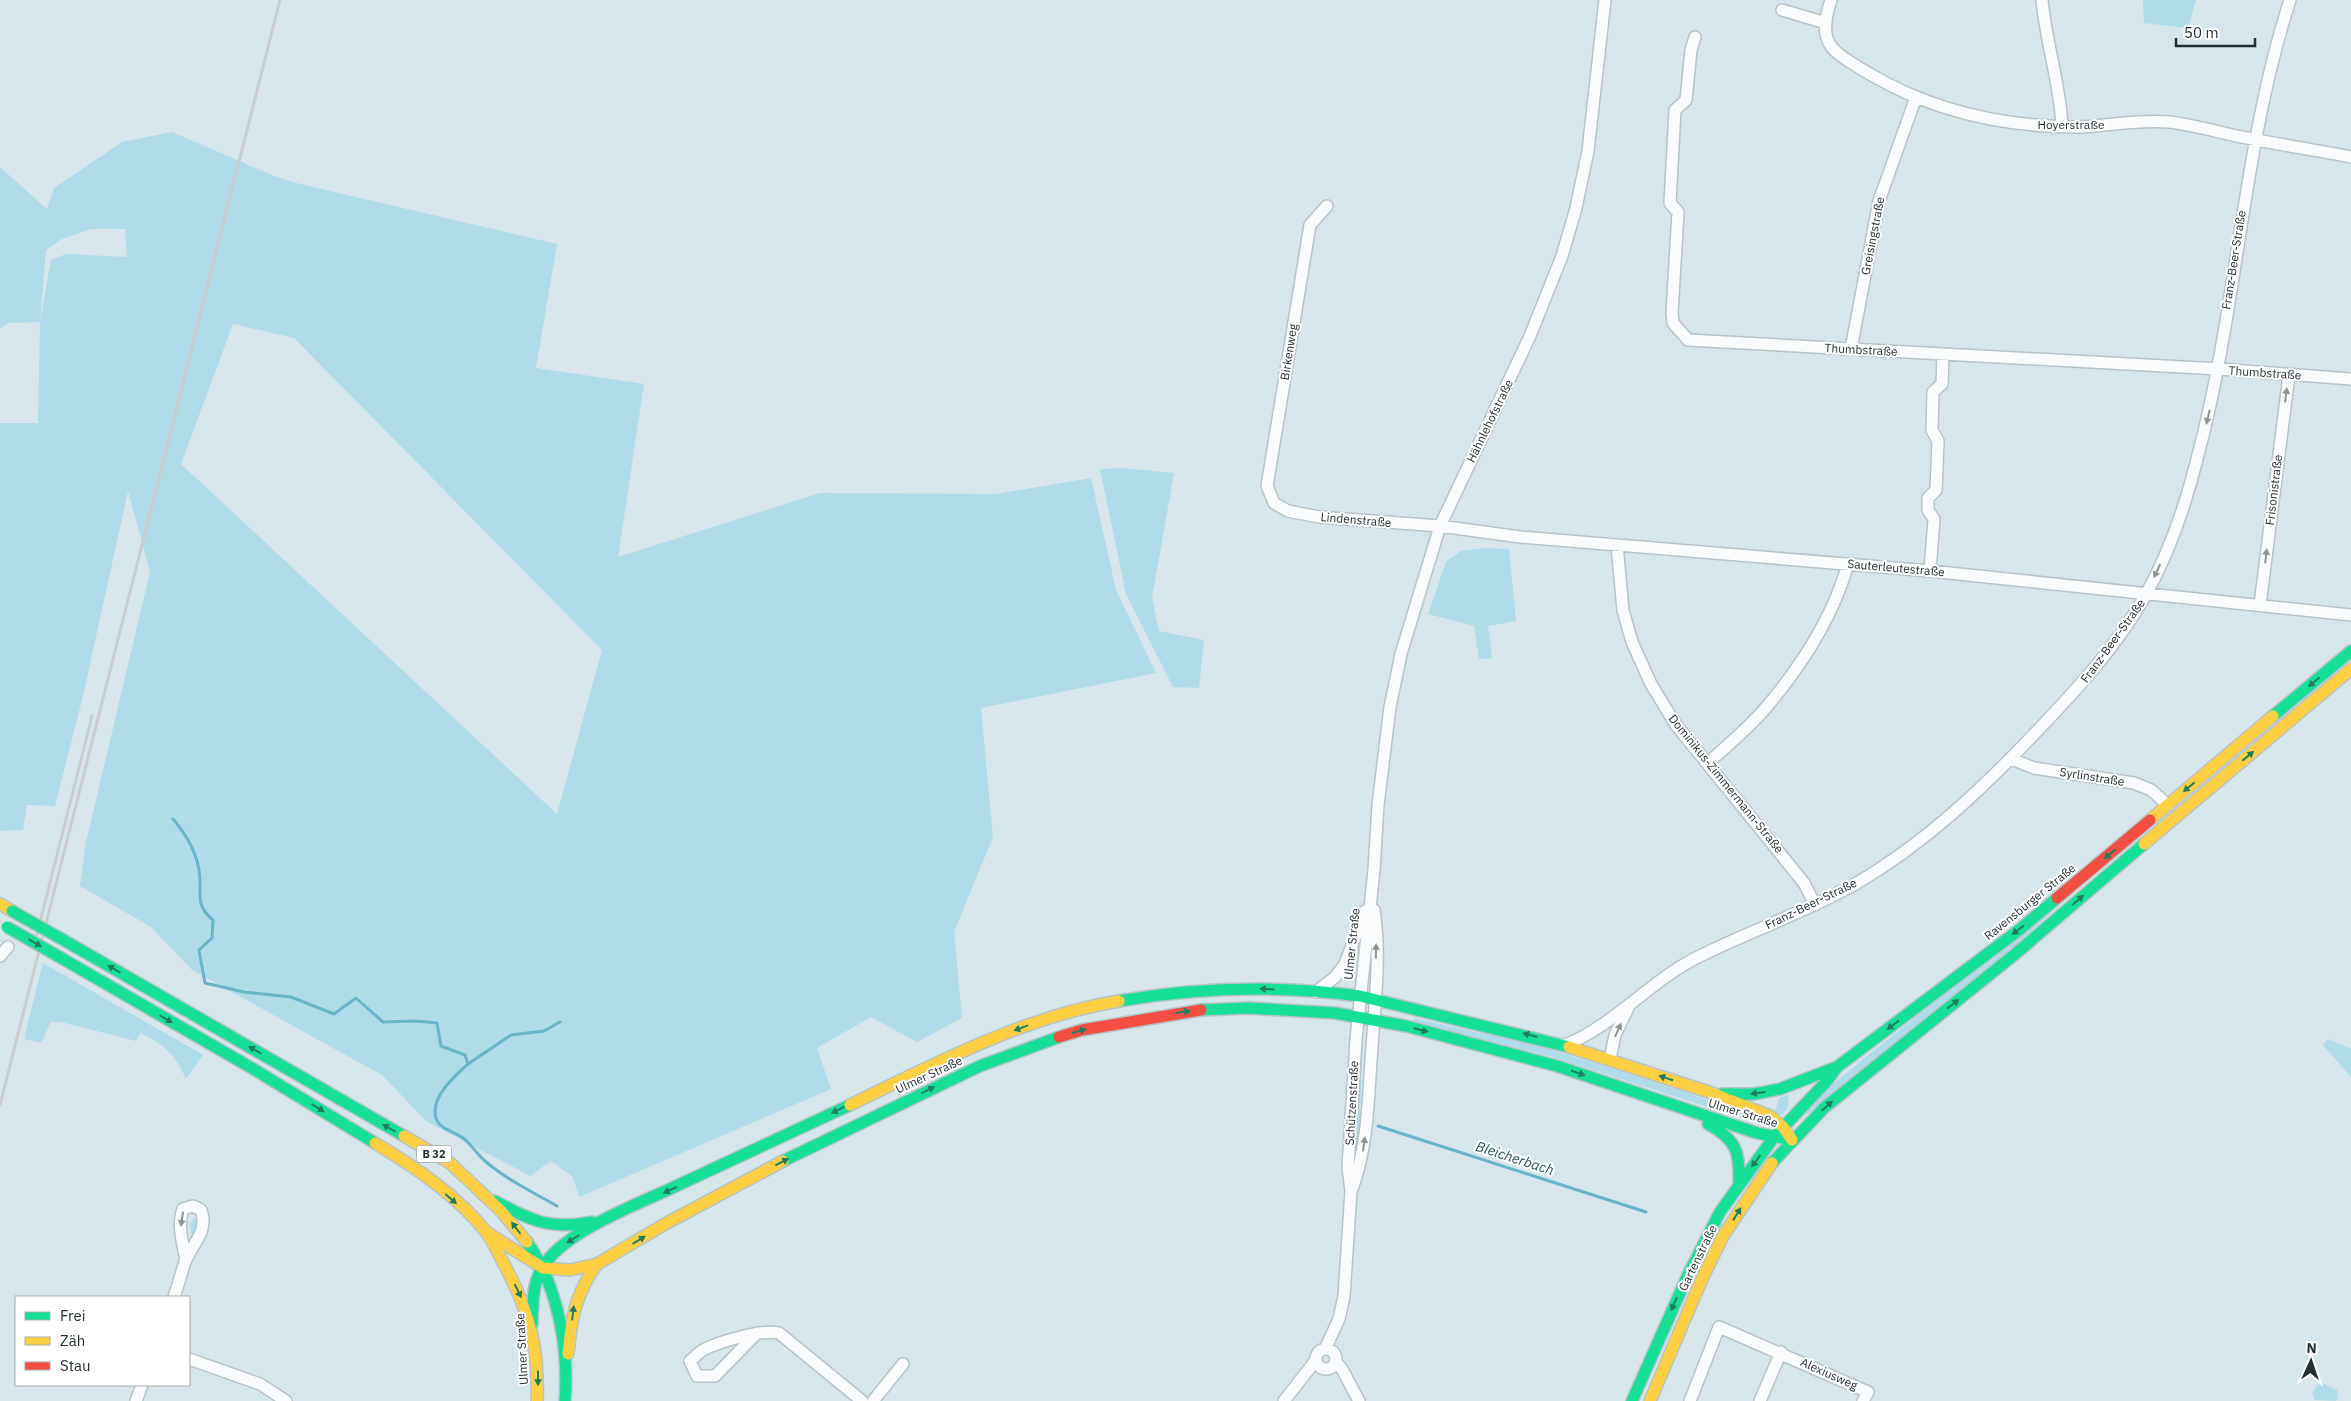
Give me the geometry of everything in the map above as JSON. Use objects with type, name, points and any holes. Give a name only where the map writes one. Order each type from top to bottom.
[{"type":"main road","name":"Ravensburger Straße","points":[[1739,1184],[1774,1137],[1826,1082],[1837,1067],[2019,930],[2351,651]]},
{"type":"main road","points":[[1792,1140],[1851,1085],[2014,956],[2351,669]]},
{"type":"main road","name":"B 32","points":[[0,904],[450,1163],[488,1197],[514,1226],[543,1268],[558,1315],[567,1361],[566,1401]]},
{"type":"main road","name":"B 32","points":[[4,925],[284,1088],[414,1168],[452,1199],[486,1232],[518,1291],[532,1324]]},
{"type":"main road","name":"Ulmer Straße","points":[[537,1401],[538,1356],[532,1324],[535,1284],[552,1254],[567,1242],[609,1218],[767,1145],[882,1088],[972,1047],[1023,1027],[1076,1010],[1194,991],[1252,988],[1360,996],[1503,1028],[1566,1045],[1712,1094],[1770,1116],[1783,1127],[1792,1140]]},
{"type":"main road","name":"Ulmer Straße","points":[[486,1232],[543,1268],[570,1270],[597,1264],[665,1224],[777,1164],[931,1088],[1030,1046],[1082,1030],[1196,1010],[1248,1008],[1357,1016],[1373,1019],[1458,1039],[1557,1066],[1774,1137],[1792,1140]]},
{"type":"main road","points":[[1712,1094],[1754,1094],[1780,1089],[1837,1067]]},
{"type":"main road","points":[[1673,1105],[1728,1135],[1736,1149],[1739,1184]]},
{"type":"main road","name":"Gartenstraße","points":[[1650,1401],[1702,1279],[1723,1236],[1777,1156],[1792,1140]]},
{"type":"main road","name":"Gartenstraße","points":[[1632,1401],[1686,1277],[1710,1230],[1739,1184]]},
{"type":"main road","points":[[488,1197],[528,1219],[547,1226],[570,1227],[609,1218]]},
{"type":"main road","points":[[567,1361],[574,1303],[583,1281],[597,1264]]},
{"type":"street","name":"Hähnlehofstraße","points":[[1376,844],[1378,805],[1390,707],[1402,654],[1440,526],[1526,345],[1562,256],[1576,208],[1588,151],[1605,0]]},
{"type":"street","points":[[1782,10],[1826,22],[1831,0]]},
{"type":"street","points":[[2042,0],[2046,34],[2061,102],[2062,126]]},
{"type":"street","name":"Franz-Beer-Straße","points":[[1566,1045],[1584,1038],[1673,972],[1695,959],[1815,905],[1902,854],[1945,821],[2011,759],[2084,682],[2115,642],[2147,593],[2176,529],[2198,457],[2219,369],[2242,207],[2255,140],[2274,50],[2290,0]]},
{"type":"street","name":"Hoyerstraße","points":[[1826,22],[1825,37],[1830,46],[1874,76],[1916,98],[1952,111],[1994,121],[2062,126],[2165,122],[2351,157]]},
{"type":"street","name":"Thumbstraße","points":[[1695,37],[1690,50],[1686,100],[1675,110],[1670,203],[1678,212],[1673,323],[1688,340],[2219,369],[2351,379]]},
{"type":"street","name":"Greisingstraße","points":[[1851,348],[1879,201],[1916,98]]},
{"type":"street","name":"Birkenweg","points":[[1274,503],[1267,486],[1310,224],[1327,206]]},
{"type":"street","points":[[1930,571],[1934,519],[1928,510],[1928,498],[1936,490],[1938,441],[1932,430],[1933,392],[1942,384],[1943,355]]},
{"type":"street","name":"Frisonistraße","points":[[2260,605],[2289,375]]},
{"type":"street","name":"Lindenstraße","points":[[1274,503],[1288,511],[1319,517],[1440,526]]},
{"type":"street","name":"Sauterleutestraße","points":[[1440,526],[1520,537],[1930,571],[2351,615]]},
{"type":"street","name":"Dominikus-Zimmermann-Straße","points":[[1617,544],[1618,572],[1623,610],[1632,642],[1651,684],[1676,725],[1804,883],[1815,905]]},
{"type":"street","points":[[1708,763],[1763,711],[1784,683],[1825,622],[1843,583],[1848,564]]},
{"type":"street","name":"Syrlinstraße","points":[[2011,759],[2034,768],[2134,784],[2151,790],[2168,805]]},
{"type":"street","name":"Ulmer Straße","points":[[1357,1016],[1376,844]]},
{"type":"street","name":"Ulmer Straße","points":[[1316,992],[1335,977],[1345,964],[1371,895]]},
{"type":"street","name":"Ulmer Straße","points":[[1371,895],[1377,928],[1373,1019]]},
{"type":"street","name":"Franz-Beer-Straße","points":[[1610,1060],[1616,1035],[1631,1003]]},
{"type":"street","name":"Schützenstraße","points":[[1352,1191],[1348,1167],[1357,1016]]},
{"type":"street","name":"Schützenstraße","points":[[1314,1364],[1320,1351],[1328,1346],[1339,1319],[1344,1296],[1352,1191],[1360,1165],[1368,1112],[1373,1019]]},
{"type":"street","points":[[174,1296],[186,1260]]},
{"type":"street","points":[[1690,1401],[1719,1327],[1780,1352],[1760,1401]]},
{"type":"street","points":[[757,1333],[715,1376],[697,1376],[690,1362],[704,1349],[757,1333],[769,1330],[778,1333],[862,1401]]},
{"type":"street","points":[[1328,1346],[1336,1357],[1337,1366],[1358,1401]]},
{"type":"street","name":"Alexiusweg","points":[[1780,1352],[1868,1392],[1863,1401]]},
{"type":"street","points":[[190,1358],[260,1384],[286,1401]]},
{"type":"street","points":[[873,1401],[903,1364]]},
{"type":"street","points":[[1284,1401],[1314,1364],[1322,1369],[1337,1366]]},
{"type":"street","points":[[136,1401],[142,1386]]},
{"type":"shaded area","points":[[2143,0],[2196,0],[2188,28],[2144,23]]},
{"type":"shaded area","points":[[172,132],[274,176],[296,183],[557,244],[536,368],[644,384],[618,557],[820,493],[996,494],[1091,478],[1116,590],[1156,673],[981,708],[993,837],[954,932],[962,1018],[917,1042],[871,1017],[817,1048],[831,1089],[579,1197],[573,1177],[551,1161],[530,1176],[426,1121],[382,1075],[192,970],[151,927],[80,886],[86,842],[150,572],[128,491],[83,696],[55,806],[27,805],[23,830],[0,831],[0,423],[38,423],[40,322],[8,323],[0,329],[0,167],[47,209],[54,188],[122,142]],"holes":[[[91,229],[125,229],[127,257],[66,254],[51,260],[40,321],[46,250],[62,239]],[[233,324],[294,338],[602,650],[557,814],[181,464]]]},
{"type":"shaded area","points":[[1121,468],[1174,473],[1152,598],[1159,631],[1204,640],[1199,688],[1173,687],[1126,594],[1100,469]]},
{"type":"shaded area","points":[[1484,548],[1509,549],[1516,621],[1488,626],[1492,658],[1479,659],[1474,626],[1428,614],[1446,562],[1461,551]]},
{"type":"shaded area","points":[[2081,885],[2017,944],[1811,1113],[1802,1114],[1827,1089],[1872,1052]]},
{"type":"shaded area","points":[[43,963],[203,1055],[186,1079],[178,1063],[168,1051],[156,1041],[140,1033],[136,1041],[61,1022],[51,1022],[41,1043],[24,1039]]},
{"type":"shaded area","points":[[1414,1018],[1558,1052],[1760,1117],[1757,1123],[1553,1057],[1413,1022]]},
{"type":"shaded area","points":[[2328,1039],[2351,1049],[2351,1077],[2323,1045]]},
{"type":"shaded area","points":[[1360,1049],[1363,1050],[1356,1168],[1353,1166]]},
{"type":"shaded area","points":[[1789,1095],[1788,1108],[1779,1118],[1774,1113],[1780,1097]]},
{"type":"shaded area","points":[[194,1218],[198,1219],[192,1239],[190,1223]]},
{"type":"shaded area","points":[[2322,1383],[2337,1390],[2338,1396],[2336,1401],[2315,1400],[2312,1393]]},
{"type":"waterway","points":[[173,819],[182,830],[193,850],[199,870],[201,903],[213,920],[212,938],[199,950],[205,983],[244,992],[291,997],[334,1014],[356,998],[383,1022],[416,1021],[437,1023],[441,1046],[465,1055],[468,1064],[440,1095],[435,1110],[438,1122],[444,1128],[463,1138],[485,1161],[502,1174],[557,1206]]},
{"type":"waterway","points":[[468,1064],[511,1035],[544,1031],[560,1022]]},
{"type":"waterway","name":"Bleicherbach","points":[[1378,1126],[1646,1212]]},
{"type":"railway","points":[[0,1105],[280,0]]},
{"type":"railway","points":[[34,946],[92,716]]},
{"type":"traffic: fast","points":[[2273,716],[2351,651]]},
{"type":"traffic: fast","points":[[1772,1163],[1824,1108],[2014,955],[2144,844]]},
{"type":"traffic: fast","points":[[1632,1401],[1687,1277],[1720,1212],[1774,1137],[1826,1082],[1837,1067],[2019,930],[2057,898]]},
{"type":"traffic: fast","points":[[12,911],[67,942]]},
{"type":"traffic: fast","points":[[7,927],[63,959]]},
{"type":"traffic: fast","points":[[67,942],[404,1136]]},
{"type":"traffic: fast","points":[[63,959],[250,1067],[375,1143]]},
{"type":"traffic: fast","points":[[1119,1001],[1209,990],[1270,989],[1330,992],[1360,996],[1569,1047]]},
{"type":"traffic: fast","points":[[1201,1010],[1248,1008],[1335,1013],[1406,1026],[1557,1066],[1757,1133],[1792,1140]]},
{"type":"traffic: fast","points":[[783,1161],[980,1066],[1059,1037]]},
{"type":"traffic: fast","points":[[1722,1094],[1754,1094],[1780,1089],[1837,1067]]},
{"type":"traffic: fast","points":[[532,1324],[534,1292],[541,1269],[557,1250],[571,1239],[623,1210],[850,1105]]},
{"type":"traffic: fast","points":[[1708,1124],[1725,1136],[1735,1148],[1739,1163],[1739,1184]]},
{"type":"traffic: fast","points":[[495,1201],[531,1219],[542,1222],[565,1225],[592,1222]]},
{"type":"traffic: fast","points":[[527,1242],[547,1278],[559,1318],[565,1360],[565,1401]]},
{"type":"traffic: slow","points":[[2144,844],[2351,669]]},
{"type":"traffic: slow","points":[[2150,820],[2273,716]]},
{"type":"traffic: slow","points":[[0,904],[12,911]]},
{"type":"traffic: slow","points":[[850,1105],[981,1043],[1049,1018],[1083,1008],[1119,1001]]},
{"type":"traffic: slow","points":[[1569,1047],[1712,1093],[1770,1116],[1783,1127],[1792,1140]]},
{"type":"traffic: slow","points":[[404,1136],[450,1163],[501,1211],[527,1242]]},
{"type":"traffic: slow","points":[[375,1143],[435,1183],[476,1219],[490,1237],[514,1283],[527,1316],[534,1348],[537,1401]]},
{"type":"traffic: slow","points":[[486,1232],[543,1268],[570,1270],[597,1264],[665,1224],[783,1161]]},
{"type":"traffic: slow","points":[[1650,1401],[1702,1279],[1723,1236],[1772,1163]]},
{"type":"traffic: slow","points":[[568,1354],[571,1330],[579,1296],[597,1264]]},
{"type":"traffic: jam","points":[[2057,898],[2150,820]]},
{"type":"traffic: jam","points":[[1059,1037],[1082,1030],[1201,1010]]}]
